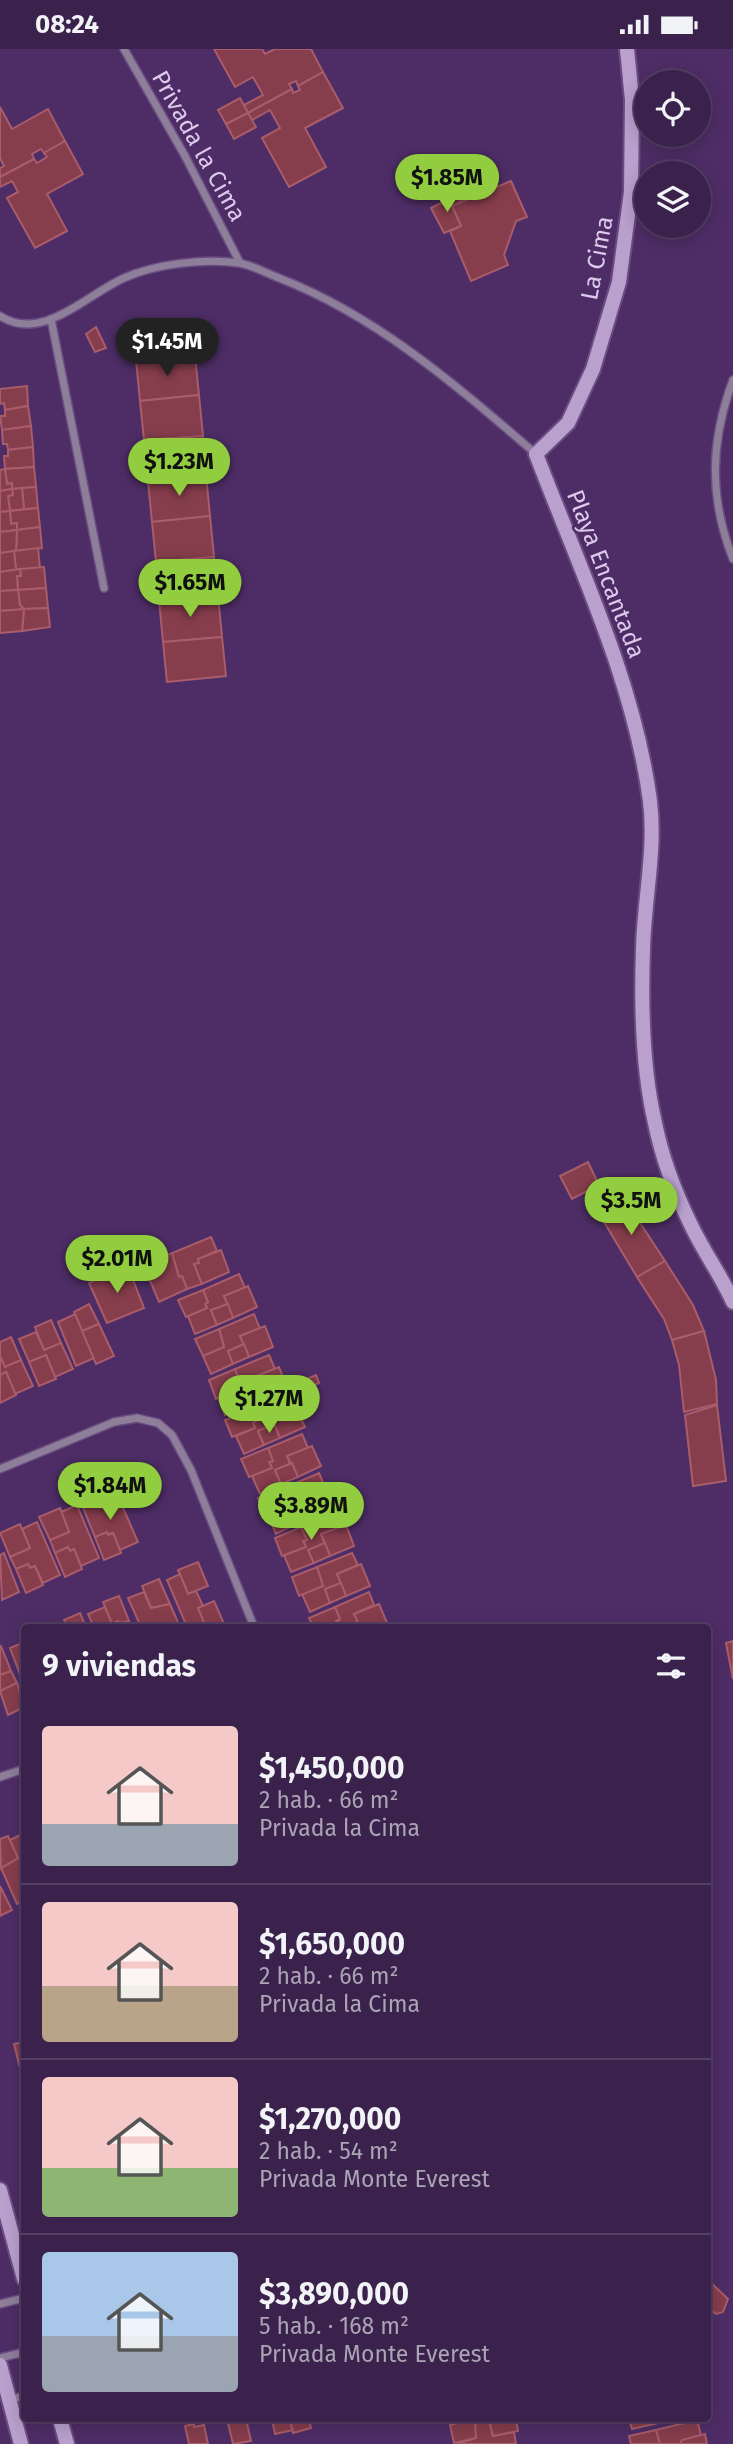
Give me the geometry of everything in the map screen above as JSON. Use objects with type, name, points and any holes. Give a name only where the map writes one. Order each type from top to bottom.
[{"type":"street","name":"Privada la Cima","points":[[124,49],[185,156],[240,263]]},
{"type":"street","name":"La Cima","points":[[536,454],[568,423],[593,369],[619,282],[631,192],[632,100],[627,49]]},
{"type":"street","name":"Playa Encantada","points":[[0,316],[21,325],[51,319],[88,296],[148,269],[179,264],[240,263],[312,291],[396,341],[462,390],[536,454],[627,696],[642,755],[650,816],[650,864],[643,949],[645,1050],[654,1121],[666,1163],[690,1224],[733,1303]]},
{"type":"street","points":[[51,319],[104,588]]},
{"type":"street","points":[[733,380],[720,415],[713,459],[714,493],[733,559]]},
{"type":"street","points":[[0,1469],[114,1422],[137,1418],[158,1423],[173,1436],[191,1470],[253,1624]]},
{"type":"street","points":[[0,1777],[21,1770]]},
{"type":"street","points":[[0,2190],[21,2268]]},
{"type":"street","points":[[0,2305],[21,2299]]},
{"type":"street","points":[[0,2358],[21,2353]]},
{"type":"street","points":[[0,2365],[20,2444]]},
{"type":"street","points":[[9,2400],[21,2397]]},
{"type":"street","points":[[61,2422],[67,2444]]},
{"type":"building","points":[[214,49],[262,49],[265,54],[275,49],[311,49],[323,72],[298,86],[296,81],[289,84],[292,89],[248,113],[244,105],[263,95],[253,77],[235,87]]},
{"type":"building","points":[[323,72],[343,108],[305,128],[326,167],[289,187],[262,138],[280,128],[270,110],[252,120],[248,113],[292,89],[293,93],[300,90],[298,86]]},
{"type":"building","points":[[240,98],[248,113],[226,124],[218,110]]},
{"type":"building","points":[[0,107],[12,129],[48,109],[65,141],[44,153],[41,149],[32,154],[34,159],[0,177],[0,168],[4,166],[0,158]]},
{"type":"building","points":[[248,113],[256,127],[234,139],[226,124]]},
{"type":"building","points":[[65,141],[83,174],[47,194],[67,231],[35,248],[7,198],[18,192],[12,181],[0,187],[0,177],[34,159],[37,163],[47,157],[44,153]]},
{"type":"building","points":[[511,181],[527,217],[516,221],[504,255],[508,265],[471,281],[450,231],[461,226],[452,206]]},
{"type":"building","points":[[457,195],[461,202],[452,206],[461,226],[444,233],[431,208]]},
{"type":"building","points":[[165,324],[174,336],[151,352],[143,340]]},
{"type":"building","points":[[96,327],[106,348],[95,352],[86,334]]},
{"type":"building","points":[[195,356],[199,395],[140,401],[136,360]]},
{"type":"building","points":[[27,386],[28,406],[5,410],[4,403],[0,404],[0,389]]},
{"type":"building","points":[[199,395],[203,436],[144,440],[140,401]]},
{"type":"building","points":[[28,406],[31,426],[2,430],[0,416],[5,416],[5,410]]},
{"type":"building","points":[[31,426],[33,447],[8,450],[7,444],[3,444],[2,430]]},
{"type":"building","points":[[203,436],[206,474],[148,481],[144,440]]},
{"type":"building","points":[[33,447],[34,467],[5,469],[4,456],[8,456],[8,450]]},
{"type":"building","points":[[34,467],[36,487],[12,489],[12,483],[7,484],[5,469]]},
{"type":"building","points":[[5,469],[7,484],[12,483],[12,489],[0,491],[0,470]]},
{"type":"building","points":[[206,474],[210,516],[152,522],[148,481]]},
{"type":"building","points":[[36,487],[38,508],[24,509],[22,488]]},
{"type":"building","points":[[22,488],[24,509],[10,511],[8,496],[13,495],[12,489]]},
{"type":"building","points":[[12,489],[13,495],[8,496],[10,511],[0,512],[0,491]]},
{"type":"building","points":[[38,508],[40,527],[17,530],[17,523],[11,524],[10,511]]},
{"type":"building","points":[[10,511],[11,524],[17,523],[17,530],[0,532],[0,512]]},
{"type":"building","points":[[210,516],[214,557],[156,562],[152,522]]},
{"type":"building","points":[[40,527],[42,548],[16,551],[17,530]]},
{"type":"building","points":[[17,530],[16,551],[0,553],[0,532]]},
{"type":"building","points":[[38,548],[40,568],[16,570],[14,551]]},
{"type":"building","points":[[14,551],[16,570],[0,572],[0,553]]},
{"type":"building","points":[[214,557],[218,595],[159,600],[156,562]]},
{"type":"building","points":[[44,567],[46,588],[18,590],[17,576],[21,576],[20,569]]},
{"type":"building","points":[[20,569],[21,576],[17,576],[18,590],[0,591],[0,572]]},
{"type":"building","points":[[46,588],[48,608],[24,609],[20,605],[18,590]]},
{"type":"building","points":[[18,590],[20,605],[24,609],[0,611],[0,591]]},
{"type":"building","points":[[218,595],[222,637],[163,642],[159,600]]},
{"type":"building","points":[[48,608],[50,627],[22,631],[24,609]]},
{"type":"building","points":[[24,609],[22,631],[0,633],[0,611]]},
{"type":"building","points":[[222,637],[226,676],[167,682],[163,642]]},
{"type":"building","points":[[588,1162],[599,1185],[572,1199],[560,1176]]},
{"type":"building","points":[[625,1200],[665,1261],[637,1277],[595,1207]]},
{"type":"building","points":[[211,1237],[217,1251],[198,1259],[199,1263],[194,1264],[202,1284],[187,1289],[182,1276],[179,1277],[172,1253]]},
{"type":"building","points":[[221,1250],[229,1272],[202,1284],[194,1264],[199,1263],[198,1259]]},
{"type":"building","points":[[172,1253],[179,1277],[182,1276],[187,1289],[159,1302],[143,1264]]},
{"type":"building","points":[[665,1261],[693,1305],[704,1331],[672,1340],[664,1319],[637,1277]]},
{"type":"building","points":[[128,1267],[144,1308],[107,1323],[89,1283]]},
{"type":"building","points":[[239,1274],[245,1288],[224,1296],[228,1304],[211,1310],[217,1325],[195,1334],[188,1316],[207,1308],[205,1304],[208,1302],[203,1290]]},
{"type":"building","points":[[248,1286],[257,1307],[233,1318],[224,1296]]},
{"type":"building","points":[[203,1290],[208,1302],[205,1304],[207,1308],[186,1317],[178,1300]]},
{"type":"building","points":[[89,1304],[99,1324],[82,1331],[74,1312]]},
{"type":"building","points":[[228,1304],[233,1318],[217,1325],[211,1310]]},
{"type":"building","points":[[75,1314],[94,1358],[76,1366],[58,1322]]},
{"type":"building","points":[[254,1314],[260,1329],[240,1336],[244,1344],[228,1351],[233,1364],[211,1374],[203,1356],[224,1347],[219,1329]]},
{"type":"building","points":[[51,1320],[61,1343],[44,1350],[35,1327]]},
{"type":"building","points":[[99,1324],[114,1356],[96,1364],[82,1331]]},
{"type":"building","points":[[265,1326],[273,1347],[249,1357],[240,1336]]},
{"type":"building","points":[[219,1329],[224,1347],[203,1356],[195,1339]]},
{"type":"building","points":[[704,1331],[716,1380],[717,1404],[684,1412],[679,1365],[672,1340]]},
{"type":"building","points":[[36,1332],[44,1350],[61,1343],[73,1369],[55,1377],[46,1355],[29,1362],[19,1339]]},
{"type":"building","points":[[11,1337],[21,1360],[5,1367],[0,1356],[0,1342]]},
{"type":"building","points":[[244,1344],[249,1357],[233,1364],[228,1351]]},
{"type":"building","points":[[46,1355],[56,1379],[39,1386],[29,1362]]},
{"type":"building","points":[[269,1355],[275,1369],[254,1377],[257,1385],[242,1392],[247,1405],[225,1415],[218,1397],[238,1389],[236,1384],[240,1382],[235,1369]]},
{"type":"building","points":[[0,1356],[5,1367],[21,1360],[33,1386],[15,1394],[6,1372],[0,1375]]},
{"type":"building","points":[[279,1367],[287,1387],[264,1398],[254,1377]]},
{"type":"building","points":[[235,1369],[240,1382],[236,1384],[238,1389],[216,1399],[209,1380]]},
{"type":"building","points":[[6,1372],[16,1395],[0,1403],[0,1375]]},
{"type":"building","points":[[316,1375],[319,1383],[294,1394],[290,1386]]},
{"type":"building","points":[[258,1385],[264,1398],[247,1405],[242,1392]]},
{"type":"building","points":[[285,1395],[291,1407],[271,1416],[274,1424],[258,1431],[264,1445],[244,1454],[236,1436],[255,1428],[253,1423],[256,1421],[251,1410]]},
{"type":"building","points":[[295,1405],[305,1427],[280,1438],[271,1416]]},
{"type":"building","points":[[717,1405],[726,1481],[693,1486],[685,1415]]},
{"type":"building","points":[[251,1410],[256,1421],[253,1423],[255,1428],[232,1437],[225,1420]]},
{"type":"building","points":[[274,1424],[280,1438],[264,1445],[258,1431]]},
{"type":"building","points":[[302,1434],[308,1448],[287,1456],[290,1464],[275,1470],[281,1484],[260,1494],[252,1476],[272,1468],[269,1462],[273,1461],[268,1448]]},
{"type":"building","points":[[312,1446],[321,1466],[298,1477],[287,1456]]},
{"type":"building","points":[[268,1448],[273,1461],[269,1462],[272,1468],[249,1477],[241,1459]]},
{"type":"building","points":[[292,1463],[298,1477],[281,1484],[275,1470]]},
{"type":"building","points":[[319,1473],[325,1487],[305,1496],[308,1503],[292,1510],[298,1523],[276,1534],[268,1516],[289,1507],[287,1502],[290,1501],[284,1488]]},
{"type":"building","points":[[114,1485],[121,1503],[106,1509],[99,1491]]},
{"type":"building","points":[[328,1485],[337,1506],[313,1517],[305,1496]]},
{"type":"building","points":[[284,1488],[290,1501],[287,1502],[289,1507],[266,1516],[258,1498]]},
{"type":"building","points":[[101,1495],[106,1509],[121,1503],[138,1542],[120,1550],[113,1533],[95,1537],[81,1503]]},
{"type":"building","points":[[308,1503],[313,1517],[298,1523],[292,1510]]},
{"type":"building","points":[[77,1505],[99,1558],[81,1566],[74,1549],[70,1551],[68,1547],[55,1553],[50,1540],[69,1532],[61,1512]]},
{"type":"building","points":[[60,1508],[69,1532],[50,1540],[39,1517]]},
{"type":"building","points":[[336,1514],[341,1527],[321,1534],[325,1543],[308,1550],[314,1563],[291,1572],[284,1555],[306,1547],[303,1541],[307,1540],[301,1527]]},
{"type":"building","points":[[37,1522],[60,1575],[43,1583],[35,1566],[30,1568],[28,1564],[16,1569],[10,1557],[30,1548],[22,1529]]},
{"type":"building","points":[[20,1524],[30,1548],[10,1557],[0,1533]]},
{"type":"building","points":[[346,1525],[354,1546],[330,1556],[321,1534]]},
{"type":"building","points":[[301,1527],[307,1540],[303,1541],[306,1547],[282,1556],[275,1538]]},
{"type":"building","points":[[107,1532],[108,1535],[113,1533],[121,1553],[104,1560],[95,1537]]},
{"type":"building","points":[[325,1543],[330,1556],[314,1563],[308,1550]]},
{"type":"building","points":[[68,1547],[70,1551],[74,1549],[82,1569],[65,1577],[55,1553]]},
{"type":"building","points":[[4,1553],[19,1592],[2,1600],[0,1555]]},
{"type":"building","points":[[352,1553],[358,1565],[337,1574],[341,1583],[325,1589],[330,1603],[310,1612],[302,1594],[323,1586],[317,1567]]},
{"type":"building","points":[[198,1562],[208,1586],[188,1594],[178,1570]]},
{"type":"building","points":[[28,1564],[30,1568],[35,1566],[43,1585],[26,1593],[16,1569]]},
{"type":"building","points":[[361,1564],[370,1586],[346,1596],[337,1574]]},
{"type":"building","points":[[317,1567],[323,1586],[299,1596],[292,1577]]},
{"type":"building","points":[[180,1574],[188,1594],[196,1591],[203,1606],[198,1608],[205,1624],[186,1624],[167,1580]]},
{"type":"building","points":[[159,1579],[170,1604],[151,1608],[142,1586]]},
{"type":"building","points":[[341,1583],[346,1596],[330,1603],[325,1589]]},
{"type":"building","points":[[144,1592],[151,1608],[170,1604],[179,1624],[140,1624],[128,1598]]},
{"type":"building","points":[[369,1592],[374,1605],[354,1614],[358,1622],[353,1624],[336,1624],[340,1619],[335,1607]]},
{"type":"building","points":[[119,1596],[129,1621],[112,1624],[103,1602]]},
{"type":"building","points":[[214,1601],[224,1624],[205,1624],[198,1608]]},
{"type":"building","points":[[379,1604],[388,1624],[359,1624],[354,1614]]},
{"type":"building","points":[[105,1607],[112,1624],[93,1624],[88,1614]]},
{"type":"building","points":[[335,1607],[340,1619],[336,1621],[337,1624],[312,1624],[309,1618]]},
{"type":"building","points":[[80,1613],[85,1624],[66,1624],[64,1620]]},
{"type":"building","points":[[733,1641],[733,1679],[726,1643]]},
{"type":"building","points":[[21,1643],[21,1677],[10,1648]]},
{"type":"building","points":[[0,1647],[11,1671],[0,1675]]},
{"type":"building","points":[[11,1671],[17,1683],[0,1691],[0,1675]]},
{"type":"building","points":[[17,1683],[21,1708],[8,1715],[0,1691]]},
{"type":"building","points":[[21,1834],[21,1902],[17,1904],[1,1868],[18,1858],[10,1840]]},
{"type":"building","points":[[8,1836],[18,1858],[1,1868],[0,1839]]},
{"type":"building","points":[[0,1886],[12,1910],[0,1916]]},
{"type":"building","points":[[21,2043],[21,2068],[20,2068],[14,2044]]},
{"type":"building","points":[[711,2283],[728,2299],[723,2312],[716,2314],[711,2310]]},
{"type":"building","points":[[228,2422],[247,2422],[251,2441],[233,2444]]},
{"type":"building","points":[[273,2422],[291,2422],[293,2430],[275,2434]]},
{"type":"building","points":[[291,2422],[310,2422],[311,2428],[293,2433]]},
{"type":"building","points":[[475,2422],[476,2438],[454,2443],[450,2425]]},
{"type":"building","points":[[475,2422],[490,2422],[493,2436],[514,2432],[516,2444],[457,2444],[476,2438]]},
{"type":"building","points":[[490,2422],[516,2422],[518,2431],[493,2436]]},
{"type":"building","points":[[630,2422],[663,2422],[632,2429]]},
{"type":"building","points":[[698,2422],[701,2435],[682,2440],[680,2444],[659,2444],[656,2430]]},
{"type":"building","points":[[194,2424],[194,2427],[204,2425],[208,2444],[189,2444],[185,2426]]},
{"type":"building","points":[[656,2430],[660,2444],[631,2444],[629,2436]]},
{"type":"building","points":[[705,2434],[707,2444],[680,2444],[682,2440]]}]
